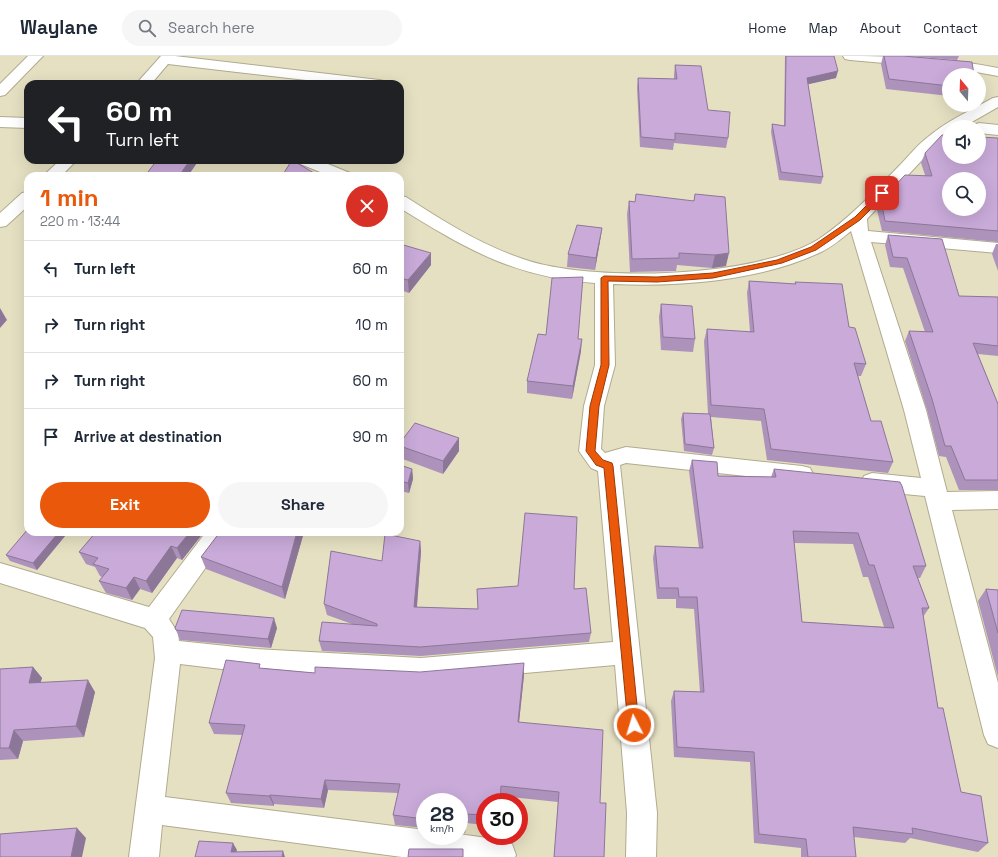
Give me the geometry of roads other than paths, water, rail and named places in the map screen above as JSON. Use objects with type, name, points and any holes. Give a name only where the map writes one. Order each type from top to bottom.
[{"type":"street","points":[[0,92],[36,56]]},
{"type":"street","points":[[850,56],[951,65],[998,72]]},
{"type":"street","points":[[147,80],[166,58],[274,73],[341,80]]},
{"type":"street","points":[[964,120],[998,101]]},
{"type":"street","points":[[0,122],[24,123]]},
{"type":"street","points":[[986,129],[998,130]]},
{"type":"street","points":[[404,204],[501,257],[536,269],[585,278],[657,280],[713,275],[779,261],[814,248],[854,228],[932,141],[942,134]]},
{"type":"street","points":[[56,172],[64,164]]},
{"type":"street","points":[[314,164],[334,172]]},
{"type":"street","points":[[0,222],[24,201]]},
{"type":"street","points":[[854,228],[998,248]]},
{"type":"street","points":[[854,228],[915,410],[998,735]]},
{"type":"street","points":[[604,278],[605,365],[594,406],[590,451],[599,462],[609,466]]},
{"type":"street","points":[[641,857],[642,813],[609,466],[610,460],[626,455],[824,477]]},
{"type":"street","points":[[848,479],[937,495],[998,500]]},
{"type":"street","points":[[154,620],[217,536]]},
{"type":"street","points":[[0,573],[154,620],[165,633],[168,651],[144,857]]},
{"type":"street","points":[[168,651],[256,661],[421,670],[627,652]]},
{"type":"street","points":[[149,809],[502,855]]}]
